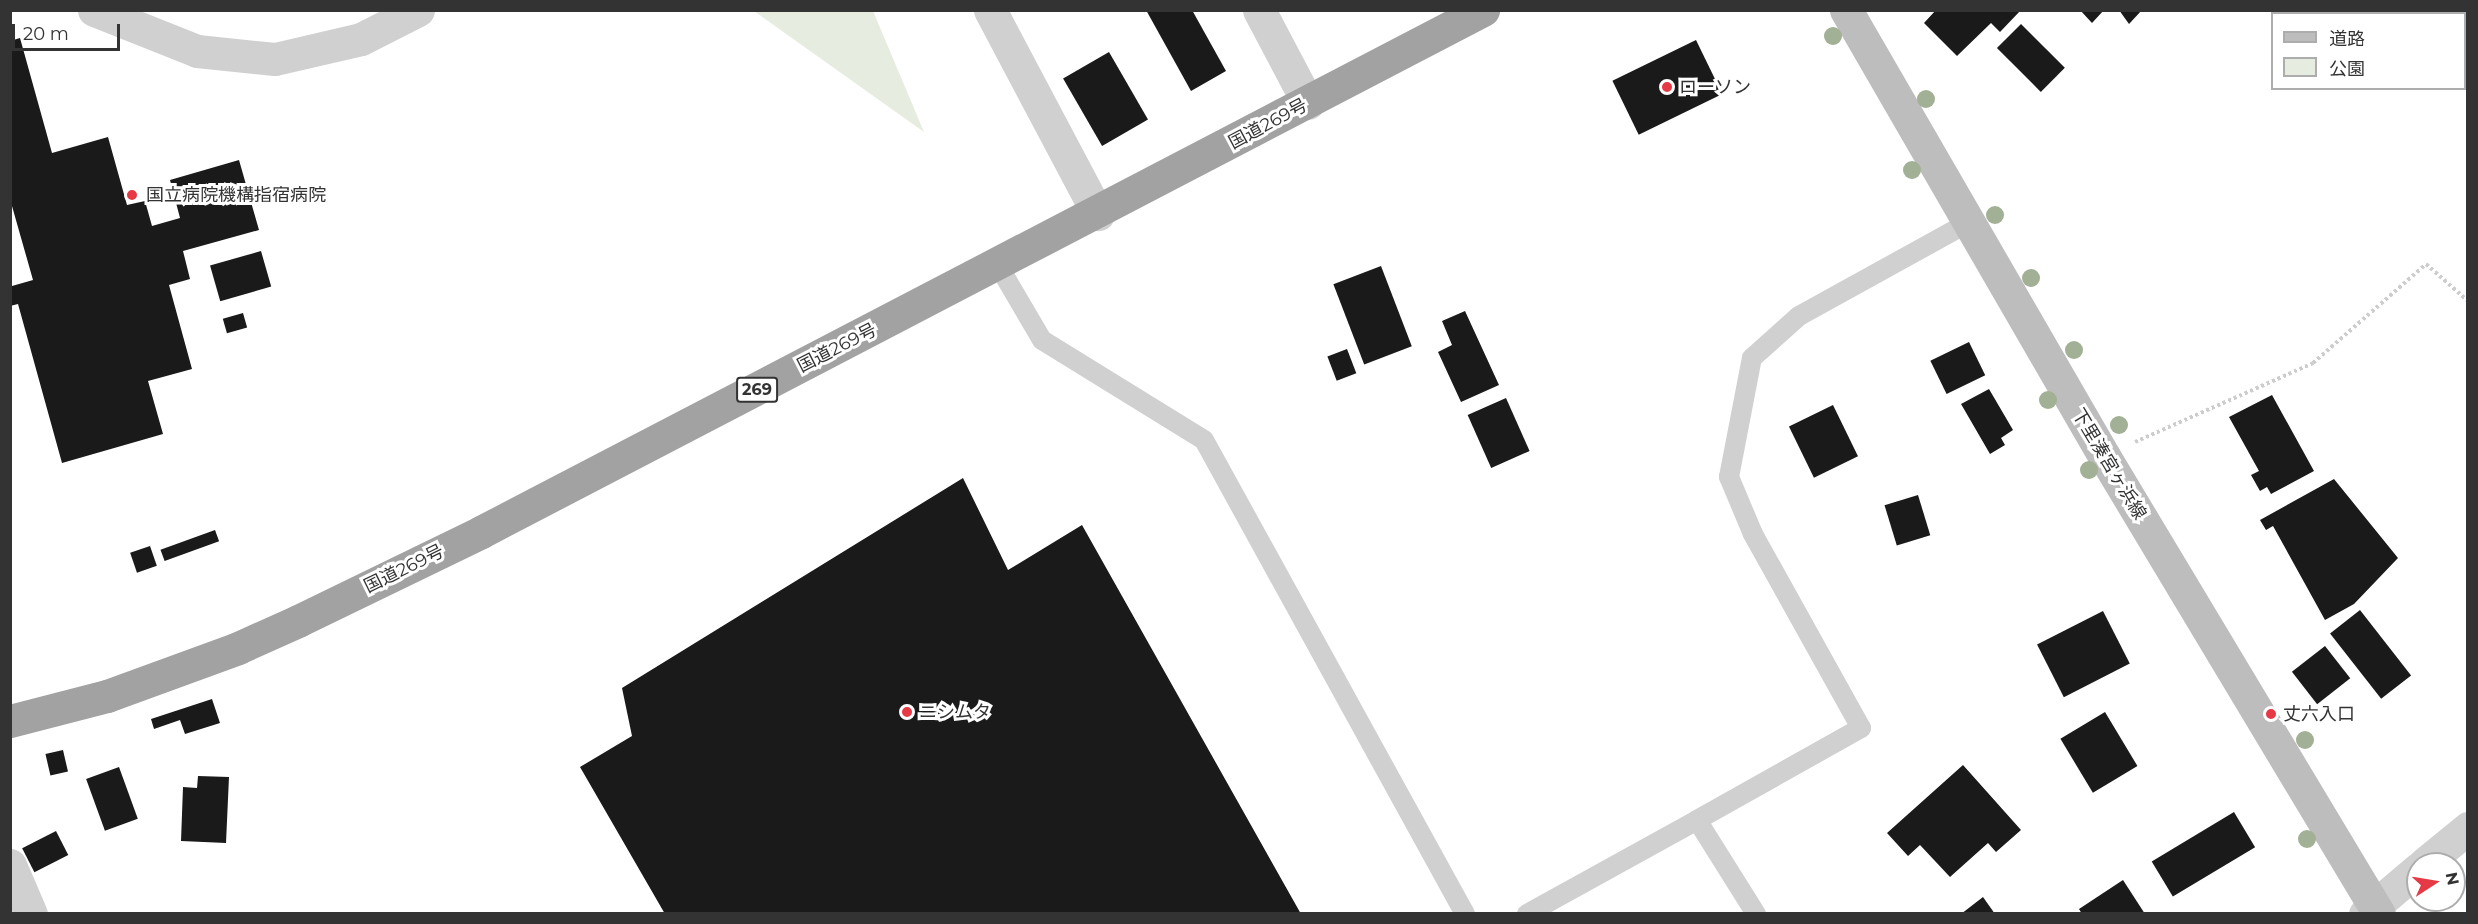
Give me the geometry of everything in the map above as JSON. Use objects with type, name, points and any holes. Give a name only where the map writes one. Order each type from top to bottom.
[{"type":"highway","name":"国道269号","points":[[10,721],[107,696],[238,648],[298,621],[481,532],[1098,214],[1483,10]]},
{"type":"main road","name":"下里湊宮ヶ浜線","points":[[1846,10],[2104,456],[2373,911]]},
{"type":"street","points":[[94,10],[197,51],[275,59],[361,39],[418,10]]},
{"type":"street","points":[[990,10],[1098,214]]},
{"type":"street","points":[[1259,10],[1308,103]]},
{"type":"street","points":[[2439,852],[2468,828]]},
{"type":"street","points":[[10,865],[31,914]]},
{"type":"street","points":[[2373,911],[2406,880]]},
{"type":"lane","points":[[1527,914],[1861,728],[1753,534],[1729,477],[1752,358],[1799,316],[1969,222]]},
{"type":"lane","points":[[998,265],[1042,340],[1204,440],[1466,914]]},
{"type":"lane","points":[[1697,820],[1756,914]]},
{"type":"path","points":[[2104,456],[2313,363],[2426,264],[2468,301]]},
{"type":"green space","points":[[754,11],[873,11],[924,132]]},
{"type":"building","points":[[1146,10],[1192,10],[1226,71],[1191,91]]},
{"type":"building","points":[[1936,10],[2021,10],[2000,32],[1991,23],[1957,56],[1924,23]]},
{"type":"building","points":[[2080,10],[2104,10],[2092,23]]},
{"type":"building","points":[[2119,10],[2142,10],[2129,24]]},
{"type":"building","points":[[2021,24],[2065,68],[2041,92],[1997,48]]},
{"type":"building","points":[[20,38],[52,153],[108,137],[127,205],[145,201],[152,226],[180,218],[170,180],[239,160],[259,230],[183,251],[190,279],[169,285],[192,369],[148,381],[163,434],[62,463],[18,304],[10,306],[12,286],[33,280],[10,199],[10,41]]},
{"type":"building","name":"ローソン","points":[[1696,40],[1722,94],[1639,135],[1612,81]]},
{"type":"building","points":[[1109,52],[1148,120],[1102,146],[1063,78]]},
{"type":"building","points":[[261,251],[271,287],[220,301],[210,266]]},
{"type":"building","points":[[1381,266],[1412,346],[1364,365],[1333,284]]},
{"type":"building","points":[[1465,311],[1499,385],[1461,402],[1438,352],[1452,345],[1442,321]]},
{"type":"building","points":[[243,313],[247,327],[227,333],[223,319]]},
{"type":"building","points":[[1969,342],[1985,375],[1947,394],[1930,361]]},
{"type":"building","points":[[1347,349],[1356,373],[1337,381],[1327,357]]},
{"type":"building","points":[[1989,389],[2013,430],[2001,438],[2005,445],[1990,454],[1961,404]]},
{"type":"building","points":[[2272,395],[2314,471],[2271,494],[2267,487],[2260,491],[2251,475],[2259,471],[2229,417]]},
{"type":"building","points":[[1506,398],[1530,451],[1491,468],[1468,415]]},
{"type":"building","points":[[1833,405],[1858,456],[1814,478],[1789,426]]},
{"type":"building","name":"ニシムタ","points":[[963,478],[1008,570],[1082,525],[1301,914],[665,914],[580,767],[632,736],[622,688]]},
{"type":"building","points":[[2334,479],[2398,558],[2354,604],[2325,620],[2273,526],[2266,530],[2260,520]]},
{"type":"building","points":[[1918,495],[1930,535],[1897,545],[1885,505]]},
{"type":"building","points":[[215,530],[219,541],[165,561],[160,550]]},
{"type":"building","points":[[150,546],[157,566],[137,573],[130,553]]},
{"type":"building","points":[[2360,610],[2411,675],[2381,699],[2330,633]]},
{"type":"building","points":[[2103,611],[2130,664],[2064,697],[2037,645]]},
{"type":"building","points":[[2325,646],[2350,678],[2317,704],[2292,672]]},
{"type":"building","points":[[212,699],[220,723],[185,734],[180,720],[154,729],[151,719]]},
{"type":"building","points":[[2105,712],[2137,766],[2093,793],[2060,739]]},
{"type":"building","points":[[63,750],[68,771],[50,775],[45,754]]},
{"type":"building","points":[[1963,765],[2021,830],[1996,852],[1988,843],[1950,877],[1920,845],[1908,856],[1887,833]]},
{"type":"building","points":[[119,767],[138,819],[105,831],[86,779]]},
{"type":"building","points":[[198,776],[229,777],[226,843],[181,841],[183,787],[197,788]]},
{"type":"building","points":[[2234,812],[2255,847],[2173,897],[2152,861]]},
{"type":"building","points":[[56,831],[68,855],[34,872],[22,848]]},
{"type":"building","points":[[2123,880],[2145,914],[2082,914],[2079,909]]},
{"type":"building","points":[[1983,897],[1995,914],[1961,914]]},
{"type":"place","name":"ローソン","points":[[1667,87]]},
{"type":"place","name":"国立病院機構指宿病院","points":[[132,195]]},
{"type":"place","name":"ニシムタ","points":[[907,712]]},
{"type":"place","name":"丈六入口","points":[[2271,714]]}]
